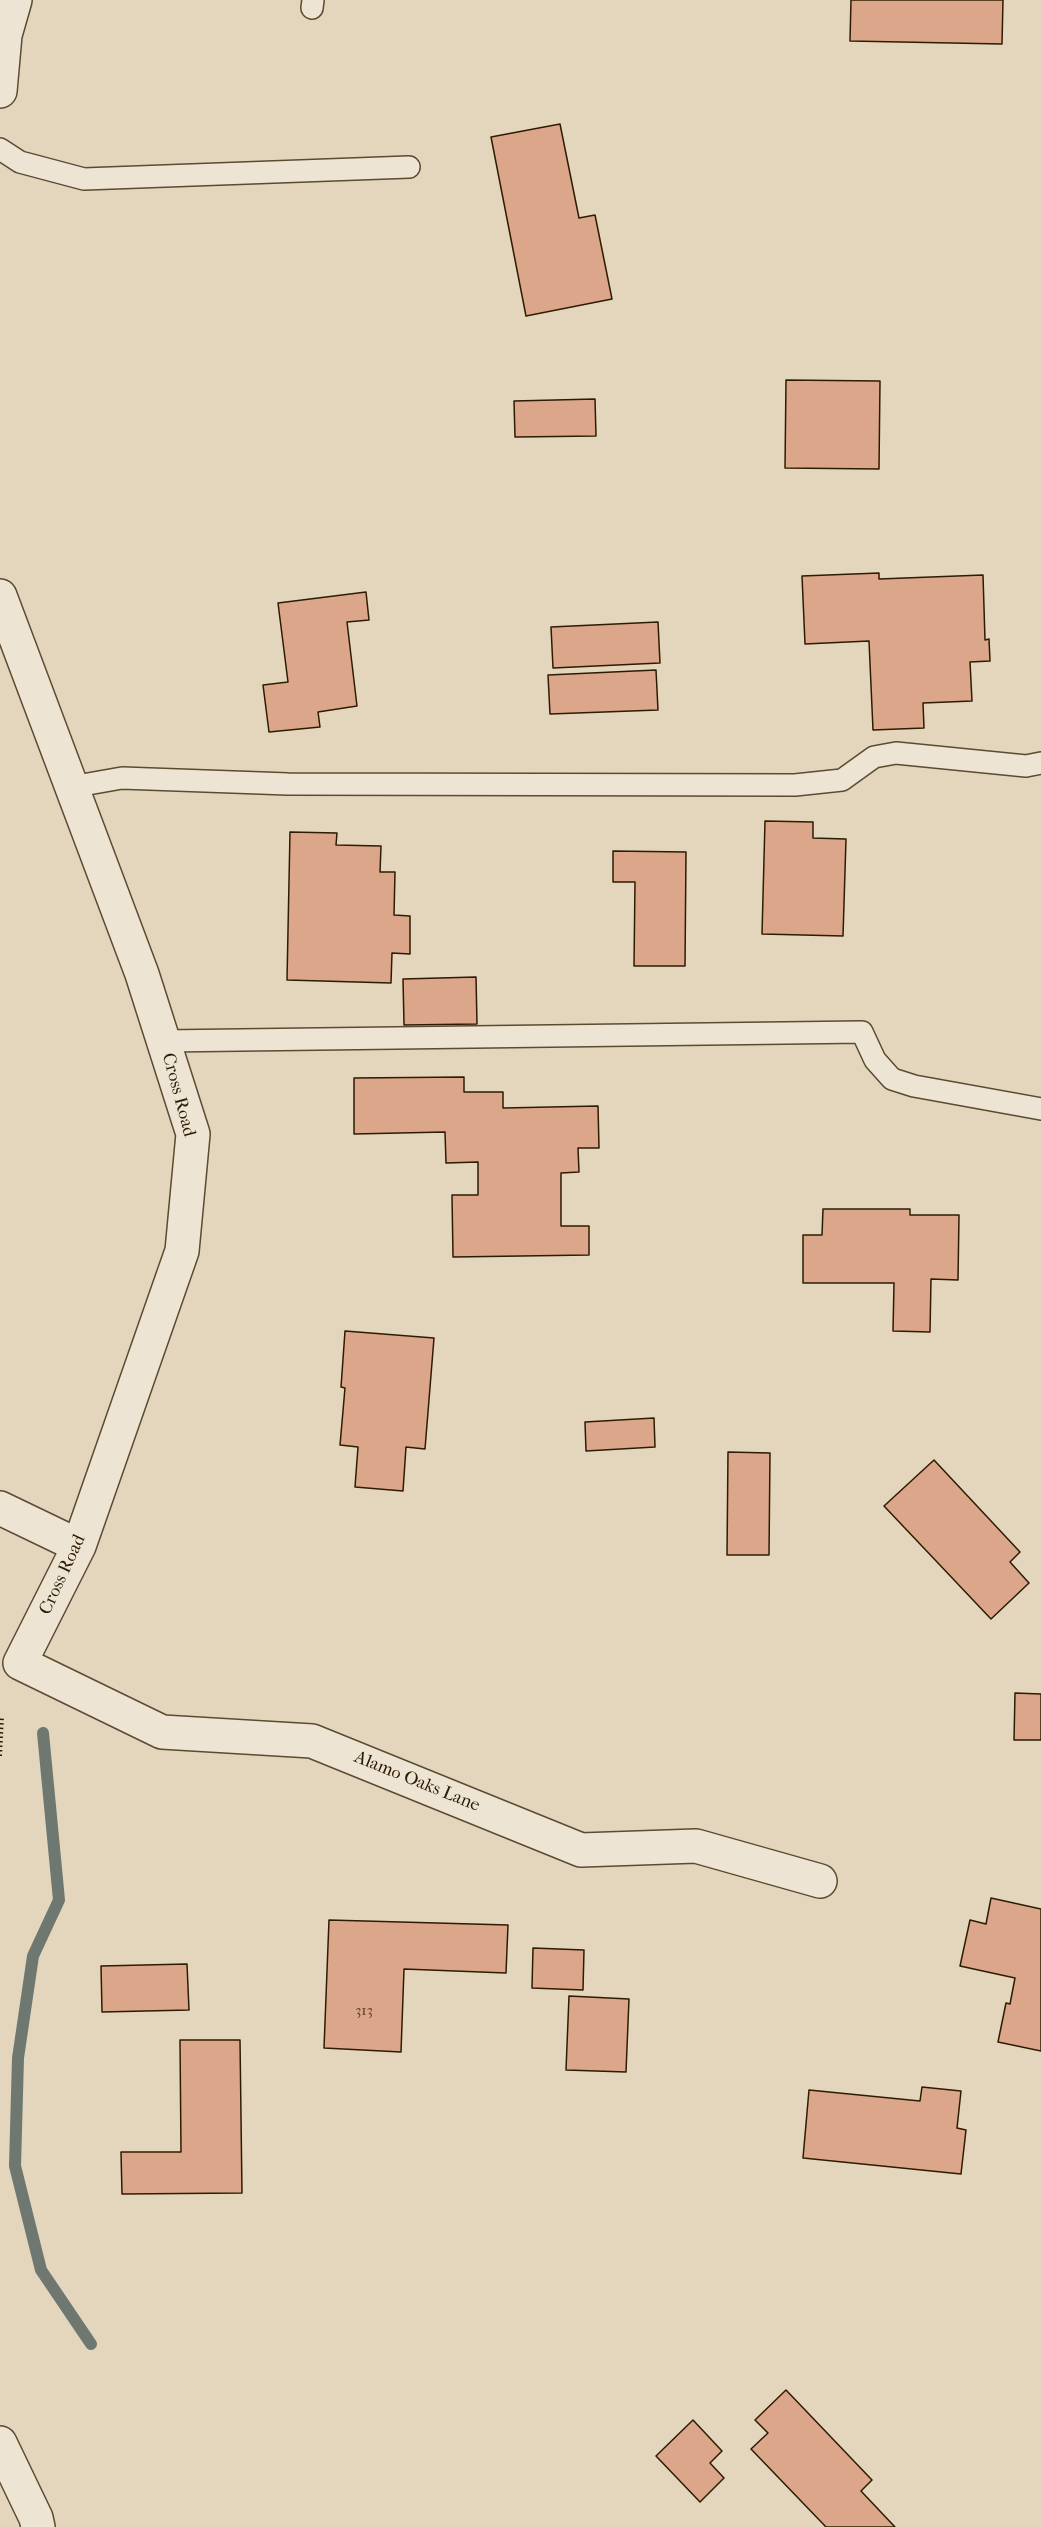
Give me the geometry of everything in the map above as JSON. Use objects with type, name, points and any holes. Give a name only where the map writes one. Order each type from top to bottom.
[{"type":"street","points":[[0,91],[5,35],[15,0]]},
{"type":"street","name":"Cross Road","points":[[0,596],[142,974],[193,1134],[182,1251],[79,1546],[20,1663]]},
{"type":"street","points":[[0,1508],[79,1546]]},
{"type":"street","name":"Alamo Oaks Lane","points":[[20,1663],[162,1732],[312,1741],[581,1850],[696,1846],[820,1881]]},
{"type":"street","points":[[0,2443],[36,2518],[38,2527]]},
{"type":"lane","points":[[0,149],[20,162],[84,179],[410,167]]},
{"type":"lane","points":[[71,787],[122,778],[288,784],[795,785],[842,780],[874,757],[896,753],[1026,766],[1041,763]]},
{"type":"lane","points":[[163,1041],[862,1032],[875,1060],[892,1079],[914,1086],[1041,1109]]},
{"type":"path","points":[[0,1756],[2,1716]]},
{"type":"building","points":[[851,0],[1003,0],[1002,44],[850,41]]},
{"type":"building","points":[[560,124],[579,218],[595,215],[612,299],[526,316],[491,137]]},
{"type":"building","points":[[786,380],[880,381],[879,469],[785,468]]},
{"type":"building","points":[[595,399],[596,436],[515,437],[514,401]]},
{"type":"building","points":[[879,573],[879,579],[983,575],[985,640],[989,639],[990,661],[970,662],[972,701],[923,703],[924,728],[873,730],[869,641],[805,644],[802,576]]},
{"type":"building","points":[[366,592],[369,620],[347,622],[357,706],[318,712],[320,727],[269,732],[263,685],[288,682],[278,603]]},
{"type":"building","points":[[658,622],[660,663],[553,668],[551,627]]},
{"type":"building","points":[[656,670],[658,710],[550,714],[548,675]]},
{"type":"building","points":[[765,821],[813,822],[813,838],[846,839],[843,936],[762,934]]},
{"type":"building","points":[[290,832],[337,833],[336,845],[381,846],[380,872],[395,872],[394,915],[410,916],[410,954],[392,953],[391,983],[287,980]]},
{"type":"building","points":[[613,851],[686,852],[685,966],[634,966],[635,882],[613,882]]},
{"type":"building","points":[[476,977],[477,1024],[404,1025],[403,979]]},
{"type":"building","points":[[464,1077],[464,1092],[503,1092],[503,1108],[598,1106],[599,1148],[578,1148],[579,1172],[561,1173],[561,1226],[589,1226],[589,1255],[453,1257],[452,1195],[478,1195],[478,1162],[446,1163],[445,1132],[354,1134],[354,1078]]},
{"type":"building","points":[[823,1209],[910,1209],[910,1215],[959,1215],[958,1280],[931,1279],[930,1332],[893,1331],[894,1283],[803,1283],[803,1235],[822,1235]]},
{"type":"building","points":[[345,1331],[434,1338],[425,1449],[406,1447],[403,1491],[355,1487],[358,1447],[340,1445],[345,1388],[341,1387]]},
{"type":"building","points":[[654,1418],[655,1447],[586,1451],[585,1422]]},
{"type":"building","points":[[728,1452],[770,1453],[769,1555],[727,1555]]},
{"type":"building","points":[[934,1460],[1020,1552],[1010,1562],[1029,1583],[991,1619],[884,1506]]},
{"type":"building","points":[[1015,1693],[1041,1694],[1041,1740],[1014,1740]]},
{"type":"building","points":[[991,1898],[1041,1909],[1041,2051],[998,2042],[1006,2003],[1010,2004],[1015,1978],[960,1966],[970,1920],[986,1924]]},
{"type":"building","points":[[329,1920],[508,1925],[506,1973],[404,1969],[401,2052],[324,2048]]},
{"type":"building","points":[[533,1948],[584,1950],[583,1990],[532,1988]]},
{"type":"building","points":[[187,1964],[189,2010],[102,2012],[101,1966]]},
{"type":"building","points":[[569,1996],[629,1999],[626,2072],[566,2070]]},
{"type":"building","points":[[180,2040],[240,2040],[242,2193],[122,2194],[121,2152],[181,2152]]},
{"type":"building","points":[[922,2087],[961,2091],[957,2128],[966,2130],[961,2174],[803,2158],[809,2090],[920,2101]]},
{"type":"building","points":[[786,2390],[872,2480],[861,2491],[895,2527],[826,2527],[751,2449],[768,2433],[755,2420]]},
{"type":"building","points":[[693,2420],[722,2451],[710,2463],[724,2478],[700,2502],[656,2456]]},
{"type":"waterway","points":[[43,1733],[59,1900],[33,1956],[18,2058],[15,2166],[41,2270],[91,2344]]}]
